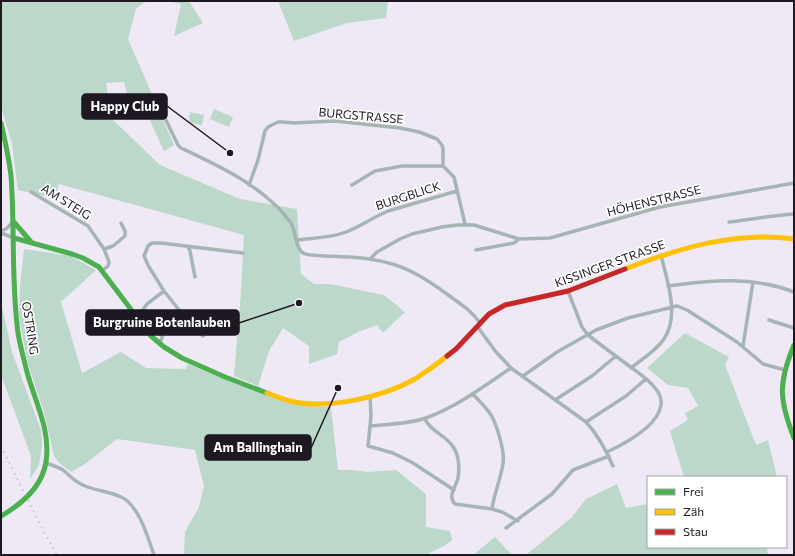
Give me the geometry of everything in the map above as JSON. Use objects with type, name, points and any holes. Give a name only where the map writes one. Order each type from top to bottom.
[{"type":"street","points":[[159,102],[178,145],[181,148],[235,176],[275,205],[291,223],[300,250],[306,254],[370,258],[394,264],[424,278],[468,308],[476,316],[478,324],[496,352],[511,368],[586,422],[598,436],[613,466]]},
{"type":"street","name":"BURGSTRASSE","points":[[249,185],[265,131],[268,127],[278,122],[294,123],[335,121],[386,126],[419,132],[437,139],[442,144],[443,166]]},
{"type":"street","name":"OSTRING","points":[[1,122],[10,164],[14,238],[15,299],[18,334],[28,373],[45,427],[48,446],[46,463],[43,472],[32,492],[13,510],[1,516]]},
{"type":"street","points":[[352,184],[375,171],[402,166],[443,166],[454,177],[465,224]]},
{"type":"street","name":"HÖHENSTRASSE","points":[[370,258],[377,252],[412,234],[442,227],[465,224],[482,227],[519,239],[550,238],[660,207],[794,183]]},
{"type":"street","name":"BURGBLICK","points":[[297,240],[324,237],[347,232],[388,211],[457,191]]},
{"type":"street","name":"AM STEIG","points":[[31,192],[88,226],[104,249],[109,262],[108,266],[102,271]]},
{"type":"street","points":[[729,222],[794,214]]},
{"type":"street","points":[[14,238],[1,232],[13,221],[33,244]]},
{"type":"street","points":[[104,249],[113,246],[125,236],[125,231],[121,223]]},
{"type":"street","name":"KISSINGER STRASSE","points":[[14,238],[83,258],[102,271],[142,324],[159,343],[182,358],[206,369],[289,401],[329,404],[386,392],[422,374],[456,349],[489,314],[504,305],[568,291],[661,255],[737,238],[766,237],[794,239]]},
{"type":"street","name":"HÖHENSTRASSE","points":[[476,250],[514,243],[519,239]]},
{"type":"street","points":[[203,336],[183,315],[164,291],[145,259],[144,256],[148,246],[152,243],[243,253]]},
{"type":"street","points":[[188,247],[195,277]]},
{"type":"street","points":[[632,368],[663,340],[671,323],[672,303],[661,255]]},
{"type":"street","points":[[668,286],[711,280],[767,284],[794,292]]},
{"type":"street","points":[[743,346],[752,282]]},
{"type":"street","points":[[159,343],[162,336],[142,311],[147,304],[164,291]]},
{"type":"street","points":[[506,528],[552,494],[573,470],[608,454],[640,432],[658,414],[661,404],[660,397],[656,389],[646,379],[588,335],[582,327],[568,291]]},
{"type":"street","points":[[523,376],[557,352],[610,324],[678,306],[687,310],[743,346],[763,364],[785,370]]},
{"type":"street","points":[[769,320],[794,328]]},
{"type":"street","points":[[794,345],[785,370],[781,399],[794,438]]},
{"type":"street","points":[[555,400],[592,376],[616,356]]},
{"type":"street","points":[[371,426],[425,419],[446,410],[473,394],[511,368]]},
{"type":"street","points":[[586,422],[626,396],[646,379]]},
{"type":"street","points":[[473,394],[492,417],[504,456],[492,509]]},
{"type":"street","points":[[370,396],[371,426],[368,446],[390,452],[406,460],[454,490]]},
{"type":"street","points":[[425,419],[427,424],[448,440],[458,457],[458,478],[451,496],[454,504],[492,509],[518,520]]},
{"type":"street","points":[[46,463],[63,470],[73,480],[81,485],[125,499],[139,517],[154,555]]},
{"type":"green space","points":[[1,1],[146,1],[136,9],[128,39],[174,145],[164,151],[146,112],[132,112],[124,82],[106,83],[111,118],[160,165],[240,199],[297,209],[301,274],[314,284],[330,284],[384,295],[405,312],[383,333],[377,325],[358,332],[339,342],[337,354],[309,364],[309,346],[283,328],[269,351],[258,386],[234,376],[244,235],[59,184],[54,198],[18,190],[12,144],[1,107]]},
{"type":"green space","points":[[167,1],[189,1],[203,23],[174,36],[181,4]]},
{"type":"green space","points":[[278,1],[388,1],[386,18],[347,23],[294,41]]},
{"type":"green space","points":[[214,109],[233,117],[229,127],[210,119]]},
{"type":"green space","points":[[190,112],[204,115],[202,125],[189,123]]},
{"type":"green space","points":[[24,249],[71,256],[96,270],[61,302],[82,373],[121,352],[146,368],[186,369],[188,364],[236,384],[296,404],[331,407],[338,470],[368,472],[396,470],[426,494],[426,527],[450,531],[452,540],[444,546],[425,555],[184,555],[185,532],[199,507],[204,486],[195,450],[117,439],[85,464],[71,472],[59,463],[54,456],[44,412],[29,367],[19,317],[20,286]]},
{"type":"green space","points":[[1,302],[12,352],[41,430],[42,446],[39,465],[30,479],[31,456],[1,375]]},
{"type":"green space","points":[[685,333],[729,357],[725,365],[756,445],[768,440],[777,476],[684,476],[670,431],[688,420],[685,413],[698,406],[688,388],[668,385],[647,368]]},
{"type":"green space","points":[[617,484],[626,508],[647,504],[647,548],[767,548],[768,555],[526,555],[571,518],[586,499]]},
{"type":"green space","points":[[495,537],[512,555],[473,555]]},
{"type":"railway","points":[[1,446],[57,555]]},
{"type":"traffic: fast","points":[[1,123],[11,176],[14,274],[18,333],[27,372],[44,427],[47,450],[44,471],[36,487],[16,506],[1,516]]},
{"type":"traffic: fast","points":[[13,221],[32,243]]},
{"type":"traffic: fast","points":[[14,238],[72,254],[99,267],[151,336],[164,347],[182,358],[267,393]]},
{"type":"traffic: fast","points":[[794,345],[785,370],[782,392],[785,413],[794,438]]},
{"type":"traffic: slow","points":[[625,269],[666,254],[729,239],[751,237],[794,239]]},
{"type":"traffic: slow","points":[[267,393],[290,401],[305,403],[321,404],[354,400],[387,391],[415,379],[447,356]]},
{"type":"traffic: jam","points":[[447,356],[456,349],[489,314],[505,305],[568,291],[625,269]]},
{"type":"place","name":"Happy Club","points":[[230,153]]},
{"type":"place","name":"Burgruine Botenlauben","points":[[299,303]]},
{"type":"place","name":"Am Ballinghain","points":[[338,388]]}]
